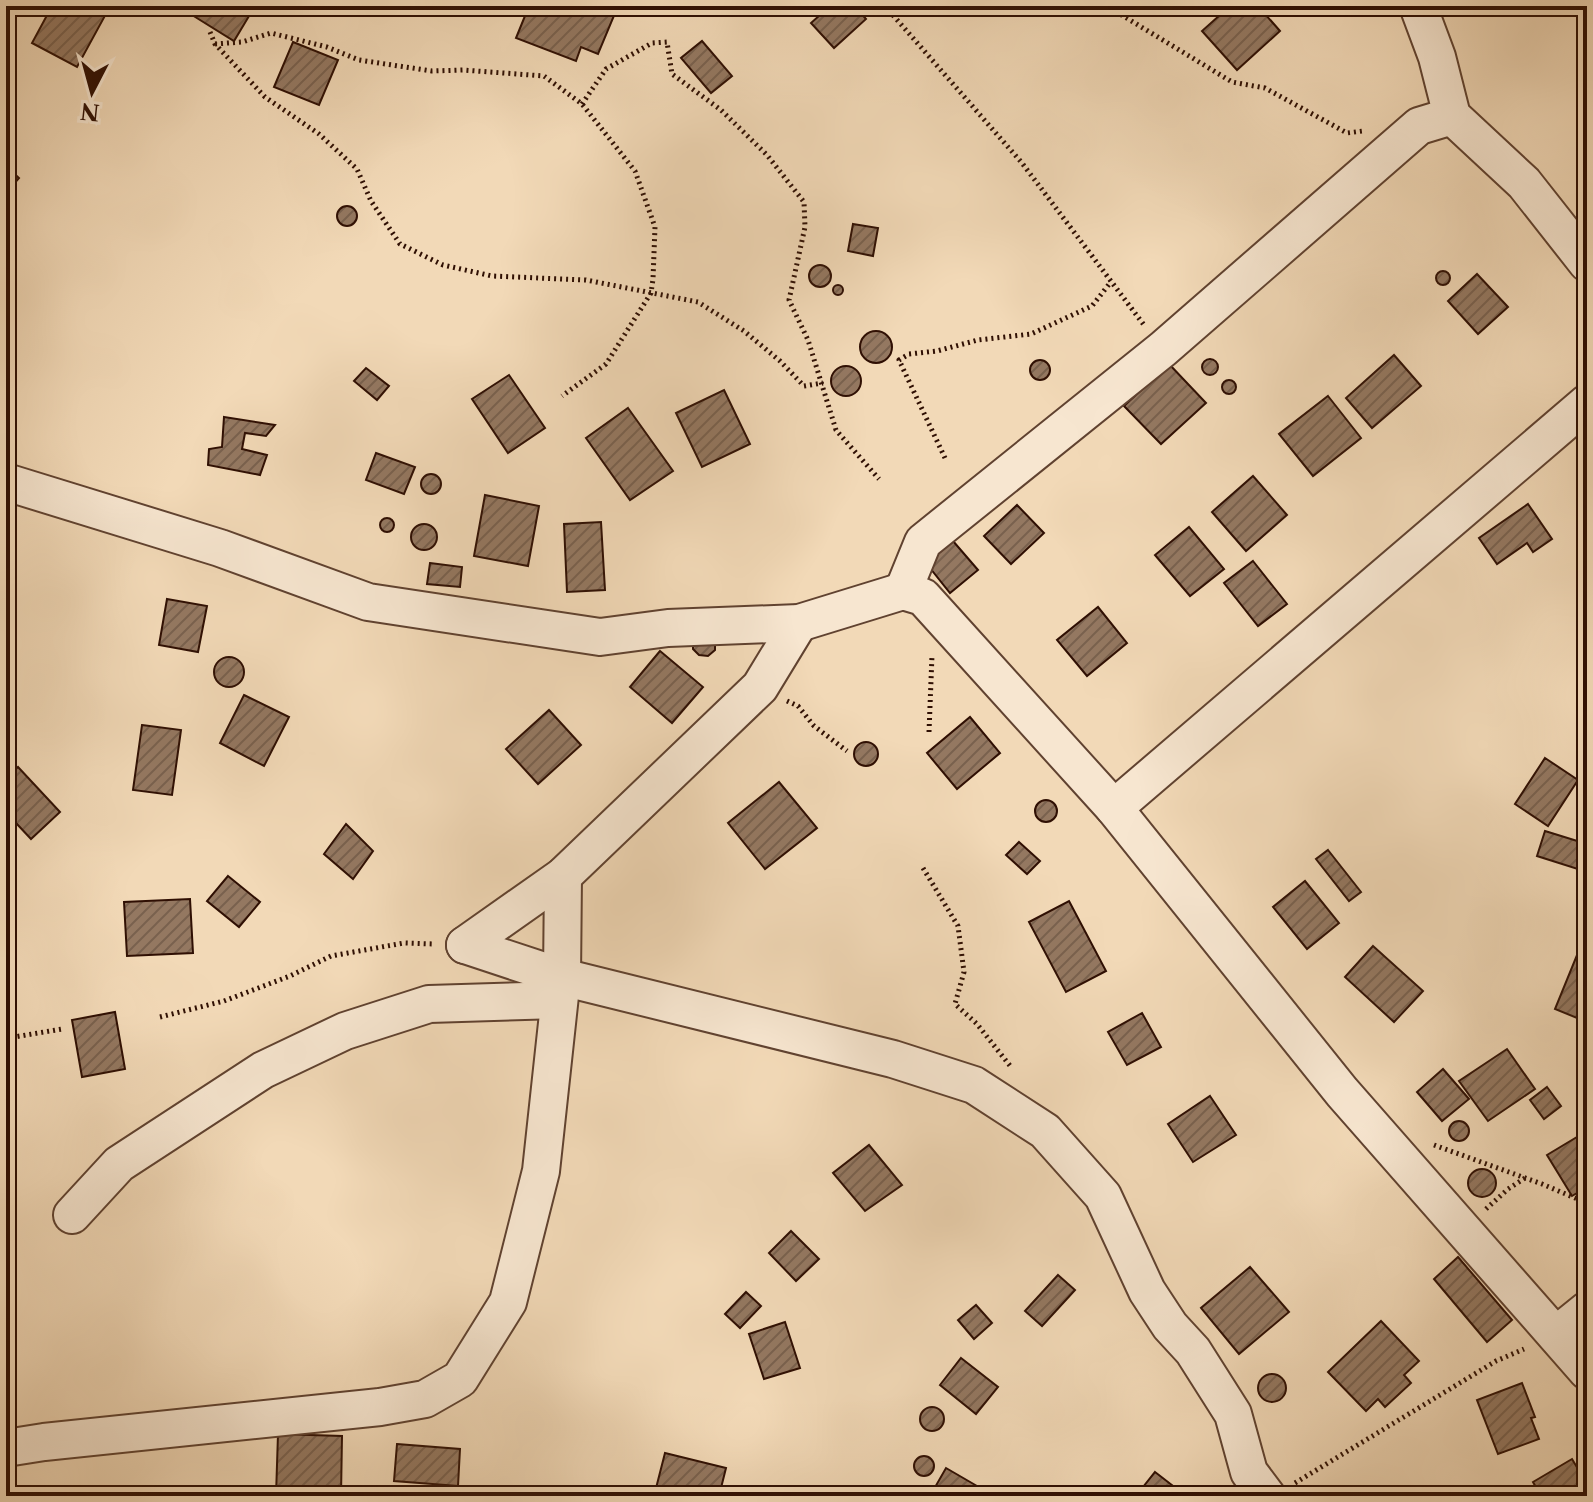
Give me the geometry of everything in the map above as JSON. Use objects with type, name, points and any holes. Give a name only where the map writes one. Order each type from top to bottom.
[{"type":"street","points":[[903,591],[923,542],[1163,349],[1436,121],[1437,57],[1418,6]]},
{"type":"street","points":[[1436,121],[1524,183],[1587,263]]},
{"type":"street","points":[[1114,808],[1587,403]]},
{"type":"street","points":[[6,482],[220,548],[368,602],[600,637],[668,628],[799,623],[903,591],[923,597],[1114,808],[1342,1092],[1587,1371]]},
{"type":"street","points":[[465,945],[563,876],[760,687],[799,623]]},
{"type":"street","points":[[6,1448],[380,1407],[425,1399],[460,1379],[508,1302],[541,1171],[561,989],[563,876]]},
{"type":"street","points":[[465,945],[561,989],[893,1059],[974,1085],[1045,1131],[1103,1196],[1147,1291],[1170,1326],[1193,1351],[1233,1414],[1249,1472],[1276,1492]]},
{"type":"street","points":[[72,1215],[119,1164],[263,1070],[345,1031],[429,1004],[561,989]]},
{"type":"street","points":[[1556,1335],[1587,1310]]},
{"type":"path","points":[[885,6],[1022,163],[1163,349]]},
{"type":"path","points":[[1114,6],[1115,11],[1134,25],[1232,82],[1265,88],[1347,133],[1436,121]]},
{"type":"path","points":[[210,32],[215,44],[265,97],[319,134],[357,169],[371,201],[400,244],[443,265],[492,276],[586,280],[698,302],[744,331],[804,386],[823,383]]},
{"type":"path","points":[[215,44],[242,42],[271,33],[327,47],[359,60],[417,69],[544,76],[582,104],[635,171],[655,227],[651,293],[606,364],[562,396]]},
{"type":"path","points":[[582,104],[606,69],[652,43],[667,42],[672,74],[721,110],[767,155],[804,202],[805,227],[789,300],[797,313],[823,383],[836,430],[879,479]]},
{"type":"path","points":[[945,458],[899,360],[909,354],[937,351],[978,340],[1031,334],[1092,306],[1110,283]]},
{"type":"path","points":[[929,732],[933,643],[946,622]]},
{"type":"path","points":[[760,687],[798,706],[814,726],[847,751]]},
{"type":"path","points":[[923,868],[958,926],[964,972],[955,1004],[977,1024],[1017,1076]]},
{"type":"path","points":[[160,1017],[224,1001],[290,976],[331,956],[404,943],[465,945]]},
{"type":"path","points":[[6,1038],[62,1029]]},
{"type":"path","points":[[6,1049],[14,1037]]},
{"type":"path","points":[[1425,1141],[1587,1203]]},
{"type":"path","points":[[1462,1230],[1508,1189],[1526,1178]]},
{"type":"path","points":[[1276,1492],[1496,1361],[1556,1335]]},
{"type":"building","points":[[52,6],[96,6],[107,12],[77,67],[32,43]]},
{"type":"building","points":[[197,6],[255,6],[234,41],[192,15]]},
{"type":"building","points":[[529,6],[618,6],[598,54],[581,47],[576,61],[516,38]]},
{"type":"building","points":[[830,6],[855,6],[866,19],[834,48],[811,23]]},
{"type":"building","points":[[1230,6],[1258,6],[1280,31],[1237,70],[1202,31]]},
{"type":"building","points":[[702,41],[732,76],[711,93],[681,58]]},
{"type":"building","points":[[293,42],[338,60],[319,105],[274,87]]},
{"type":"building","points":[[6,166],[19,178],[6,193]]},
{"type":"building","points":[[343,206],[351,206],[357,216],[351,226],[343,226],[337,220],[337,212]]},
{"type":"building","points":[[853,224],[878,228],[873,256],[848,251]]},
{"type":"building","points":[[820,265],[828,268],[831,276],[828,284],[820,287],[812,284],[809,276],[812,268]]},
{"type":"building","points":[[1443,271],[1450,278],[1443,285],[1436,278]]},
{"type":"building","points":[[1477,274],[1508,307],[1478,334],[1448,301]]},
{"type":"building","points":[[838,285],[843,290],[838,295],[833,290]]},
{"type":"building","points":[[876,331],[888,335],[892,347],[888,359],[876,363],[864,359],[860,347],[864,335]]},
{"type":"building","points":[[1394,355],[1421,386],[1372,428],[1346,398]]},
{"type":"building","points":[[1210,359],[1218,367],[1210,375],[1202,367]]},
{"type":"building","points":[[1036,360],[1044,360],[1050,370],[1044,380],[1036,380],[1030,374],[1030,366]]},
{"type":"building","points":[[1169,364],[1206,403],[1161,444],[1124,406]]},
{"type":"building","points":[[846,366],[856,371],[861,381],[856,391],[846,396],[836,391],[831,381],[836,371]]},
{"type":"building","points":[[366,368],[389,386],[377,400],[354,381]]},
{"type":"building","points":[[509,375],[545,428],[508,453],[472,399]]},
{"type":"building","points":[[1229,380],[1236,387],[1229,394],[1222,387]]},
{"type":"building","points":[[724,390],[750,444],[702,467],[676,413]]},
{"type":"building","points":[[1328,396],[1361,438],[1313,476],[1279,434]]},
{"type":"building","points":[[628,408],[673,471],[630,500],[586,438]]},
{"type":"building","points":[[224,417],[275,425],[266,436],[245,433],[242,449],[267,455],[260,475],[208,465],[209,449],[222,447]]},
{"type":"building","points":[[376,453],[415,467],[404,494],[366,480]]},
{"type":"building","points":[[431,474],[438,477],[441,484],[438,491],[431,494],[424,491],[421,484],[424,477]]},
{"type":"building","points":[[1253,476],[1287,515],[1246,551],[1212,512]]},
{"type":"building","points":[[485,495],[539,506],[528,566],[474,556]]},
{"type":"building","points":[[1528,504],[1552,539],[1533,552],[1527,543],[1497,564],[1479,538]]},
{"type":"building","points":[[1017,505],[1044,533],[1011,564],[984,536]]},
{"type":"building","points":[[387,518],[394,525],[387,532],[380,525]]},
{"type":"building","points":[[601,522],[605,590],[567,592],[564,524]]},
{"type":"building","points":[[424,524],[433,528],[437,537],[433,546],[424,550],[415,546],[411,537],[415,528]]},
{"type":"building","points":[[1189,527],[1224,569],[1190,596],[1155,555]]},
{"type":"building","points":[[953,541],[978,570],[950,593],[926,563]]},
{"type":"building","points":[[1253,561],[1287,604],[1258,626],[1224,583]]},
{"type":"building","points":[[430,563],[462,567],[460,587],[427,584]]},
{"type":"building","points":[[167,599],[207,606],[198,652],[159,645]]},
{"type":"building","points":[[1098,607],[1127,643],[1087,676],[1057,640]]},
{"type":"building","points":[[715,641],[715,650],[708,656],[699,655],[693,649],[693,644]]},
{"type":"building","points":[[660,651],[703,687],[672,723],[630,687]]},
{"type":"building","points":[[229,657],[240,661],[244,672],[240,683],[229,687],[218,683],[214,672],[218,661]]},
{"type":"building","points":[[244,695],[289,717],[264,766],[220,743]]},
{"type":"building","points":[[549,710],[581,745],[538,784],[506,749]]},
{"type":"building","points":[[970,717],[1000,753],[957,789],[927,753]]},
{"type":"building","points":[[142,725],[181,730],[172,795],[133,790]]},
{"type":"building","points":[[861,742],[871,742],[878,749],[878,759],[871,766],[861,766],[854,759],[854,749]]},
{"type":"building","points":[[1545,758],[1578,780],[1548,826],[1515,804]]},
{"type":"building","points":[[18,767],[60,812],[31,839],[16,823],[6,832],[6,778]]},
{"type":"building","points":[[779,782],[817,828],[765,869],[728,823]]},
{"type":"building","points":[[1046,800],[1054,803],[1057,811],[1054,819],[1046,822],[1038,819],[1035,811],[1038,803]]},
{"type":"building","points":[[346,824],[373,851],[353,879],[324,854]]},
{"type":"building","points":[[1545,831],[1587,844],[1587,872],[1537,856]]},
{"type":"building","points":[[1019,842],[1040,861],[1027,874],[1006,855]]},
{"type":"building","points":[[1328,850],[1361,892],[1349,901],[1316,859]]},
{"type":"building","points":[[228,876],[260,902],[239,927],[207,901]]},
{"type":"building","points":[[1305,881],[1339,923],[1307,949],[1273,907]]},
{"type":"building","points":[[190,899],[193,953],[127,956],[124,902]]},
{"type":"building","points":[[1069,901],[1106,971],[1066,992],[1029,922]]},
{"type":"building","points":[[1373,946],[1423,991],[1394,1022],[1345,977]]},
{"type":"building","points":[[1577,955],[1587,959],[1587,1022],[1555,1009]]},
{"type":"building","points":[[115,1012],[125,1069],[82,1077],[72,1020]]},
{"type":"building","points":[[1142,1013],[1161,1047],[1127,1065],[1108,1032]]},
{"type":"building","points":[[1507,1049],[1535,1089],[1488,1121],[1459,1081]]},
{"type":"building","points":[[1443,1069],[1469,1099],[1442,1121],[1417,1092]]},
{"type":"building","points":[[1547,1087],[1561,1106],[1544,1119],[1530,1100]]},
{"type":"building","points":[[1210,1096],[1236,1135],[1193,1162],[1168,1124]]},
{"type":"building","points":[[1455,1121],[1463,1121],[1469,1131],[1463,1141],[1455,1141],[1449,1135],[1449,1127]]},
{"type":"building","points":[[1587,1131],[1587,1187],[1572,1196],[1547,1155]]},
{"type":"building","points":[[869,1145],[902,1185],[865,1211],[833,1173]]},
{"type":"building","points":[[1482,1169],[1492,1173],[1496,1183],[1492,1193],[1482,1197],[1472,1193],[1468,1183],[1472,1173]]},
{"type":"building","points":[[791,1231],[819,1259],[796,1281],[769,1253]]},
{"type":"building","points":[[1458,1257],[1512,1320],[1487,1342],[1434,1279]]},
{"type":"building","points":[[1250,1267],[1289,1312],[1239,1354],[1201,1308]]},
{"type":"building","points":[[1058,1275],[1075,1290],[1042,1326],[1025,1311]]},
{"type":"building","points":[[746,1292],[761,1306],[740,1328],[725,1314]]},
{"type":"building","points":[[976,1305],[992,1323],[974,1339],[958,1320]]},
{"type":"building","points":[[1381,1321],[1419,1361],[1404,1375],[1411,1383],[1385,1407],[1378,1399],[1366,1411],[1328,1372]]},
{"type":"building","points":[[785,1322],[800,1368],[764,1379],[749,1334]]},
{"type":"building","points":[[961,1358],[998,1387],[976,1414],[940,1385]]},
{"type":"building","points":[[1272,1374],[1282,1378],[1286,1388],[1282,1398],[1272,1402],[1262,1398],[1258,1388],[1262,1378]]},
{"type":"building","points":[[1522,1383],[1535,1417],[1531,1418],[1539,1439],[1498,1454],[1477,1400]]},
{"type":"building","points":[[927,1407],[937,1407],[944,1414],[944,1424],[937,1431],[927,1431],[920,1424],[920,1414]]},
{"type":"building","points":[[278,1434],[342,1436],[341,1496],[276,1496]]},
{"type":"building","points":[[397,1444],[460,1449],[458,1486],[394,1481]]},
{"type":"building","points":[[665,1453],[726,1468],[719,1496],[654,1496]]},
{"type":"building","points":[[920,1456],[928,1456],[934,1466],[928,1476],[920,1476],[914,1470],[914,1462]]},
{"type":"building","points":[[1572,1459],[1587,1484],[1587,1493],[1581,1496],[1541,1496],[1533,1482]]},
{"type":"building","points":[[946,1468],[977,1486],[971,1496],[947,1496],[934,1489]]},
{"type":"building","points":[[1155,1472],[1186,1496],[1136,1496]]}]
